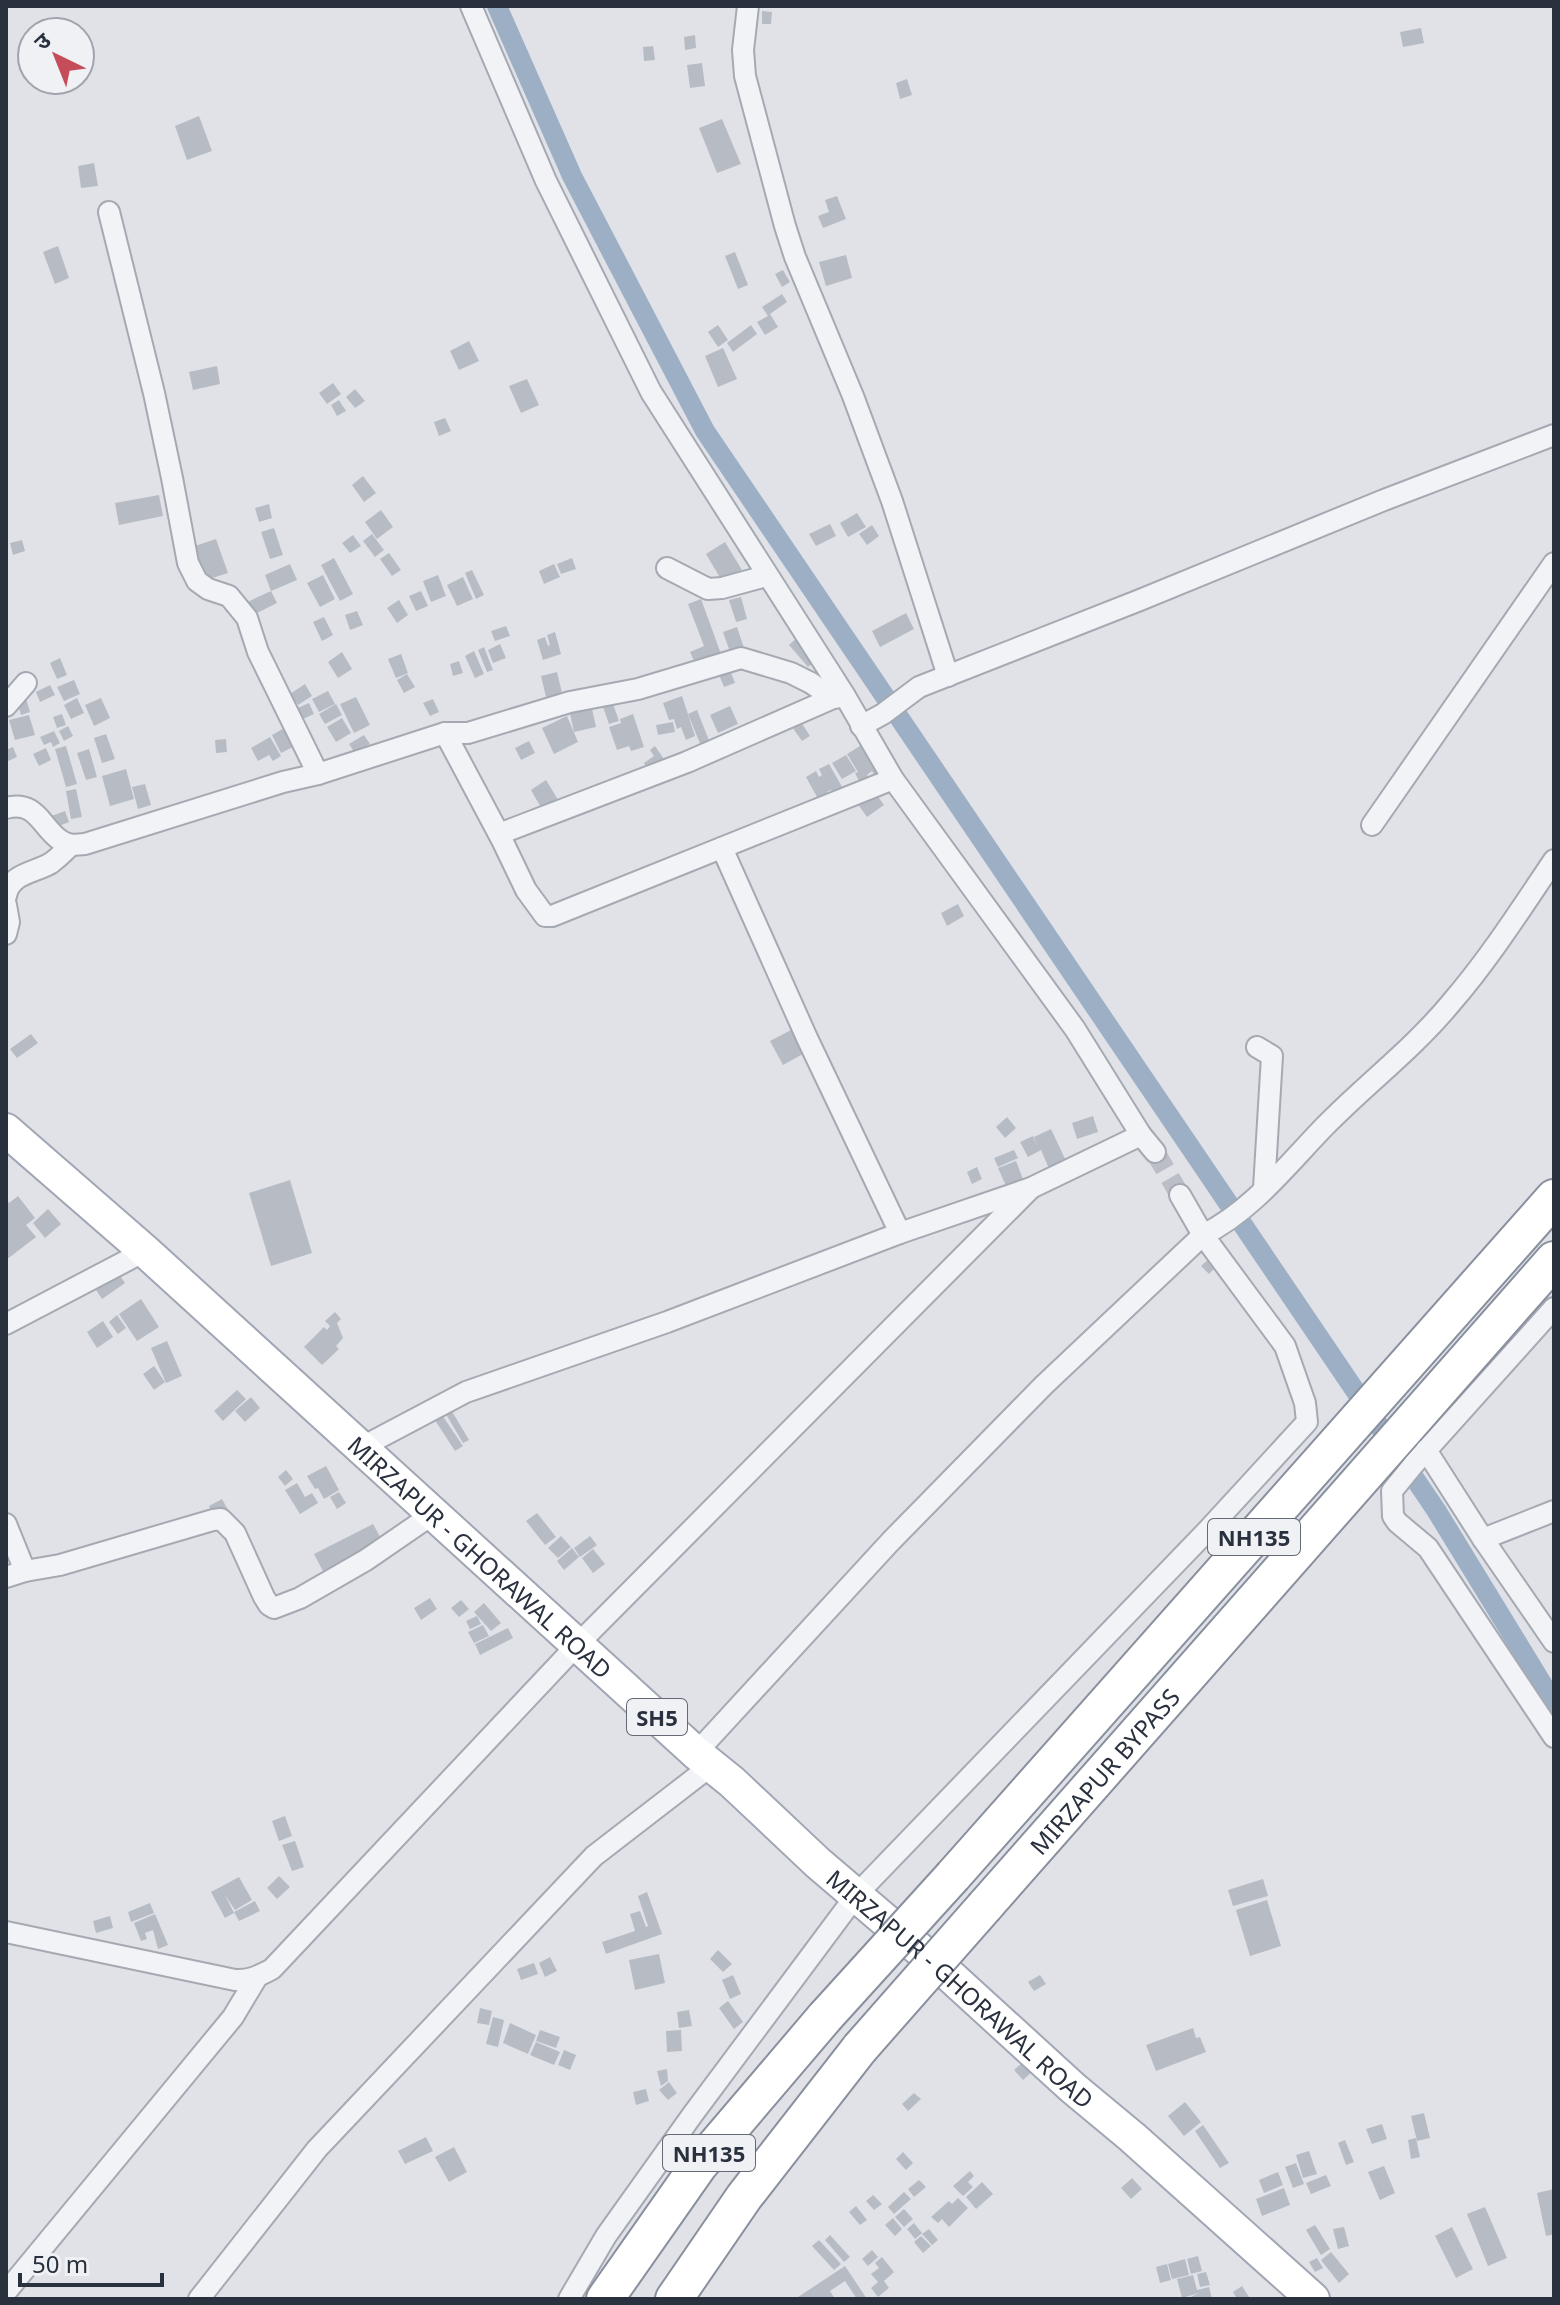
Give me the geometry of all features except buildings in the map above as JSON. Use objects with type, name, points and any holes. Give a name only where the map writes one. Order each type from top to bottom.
[{"type":"highway","name":"MIRZAPUR BYPASS","points":[[605,2299],[699,2165],[825,2017],[1554,1198]]},
{"type":"highway","name":"MIRZAPUR BYPASS","points":[[674,2299],[744,2197],[860,2048],[1554,1260]]},
{"type":"main road","name":"MIRZAPUR - GHORAWAL ROAD","points":[[6,1130],[145,1251],[818,1863],[857,1894],[1313,2299]]},
{"type":"street","points":[[471,6],[546,181],[651,392],[893,779],[1075,1029],[1141,1135],[1155,1152]]},
{"type":"street","points":[[748,6],[743,50],[745,76],[785,226],[892,501],[948,676]]},
{"type":"street","points":[[109,212],[160,421],[188,563],[197,581],[208,589],[229,596],[247,618],[258,652],[318,774]]},
{"type":"street","points":[[861,726],[919,687],[1554,435]]},
{"type":"street","points":[[1372,825],[1554,563]]},
{"type":"street","points":[[667,568],[708,589],[766,576]]},
{"type":"street","points":[[6,808],[24,808],[38,815],[60,841],[71,845],[85,844],[445,733],[468,733],[570,702],[638,689],[741,658],[791,673],[839,697]]},
{"type":"street","points":[[6,706],[26,683]]},
{"type":"street","points":[[499,834],[687,762],[839,697]]},
{"type":"street","points":[[445,733],[526,890],[545,916],[552,916],[893,779]]},
{"type":"street","points":[[6,896],[9,884],[52,862],[71,845]]},
{"type":"street","points":[[722,848],[807,1038],[900,1233]]},
{"type":"street","points":[[199,2299],[317,2149],[594,1856],[704,1759],[891,1541],[1044,1385],[1203,1235],[1223,1226],[1245,1207],[1452,1003],[1494,949],[1554,860]]},
{"type":"street","points":[[6,905],[9,922],[6,934]]},
{"type":"street","points":[[1257,1047],[1272,1056],[1264,1188]]},
{"type":"street","points":[[362,1447],[466,1392],[667,1322],[900,1233],[1031,1188],[1141,1135]]},
{"type":"street","points":[[6,1932],[235,1980],[257,1977],[272,1969],[578,1644],[1031,1188]]},
{"type":"street","points":[[569,2299],[606,2236],[857,1894],[1206,1532],[1307,1422],[1305,1403],[1285,1346],[1203,1235],[1180,1195]]},
{"type":"street","points":[[6,1324],[145,1251]]},
{"type":"street","points":[[1554,1308],[1392,1491],[1393,1516],[1428,1548],[1554,1737]]},
{"type":"street","points":[[1420,1457],[1483,1539],[1554,1642]]},
{"type":"street","points":[[1483,1539],[1554,1511]]},
{"type":"street","points":[[6,1524],[16,1574],[60,1565],[221,1519],[235,1533],[264,1597],[274,1608],[300,1598],[366,1560],[433,1514]]},
{"type":"street","points":[[6,2292],[233,2017],[257,1977]]},
{"type":"waterway","points":[[497,6],[572,176],[705,431],[1436,1510],[1554,1703]]},
{"type":"tunnel","points":[[1155,1152],[1180,1195]]}]
